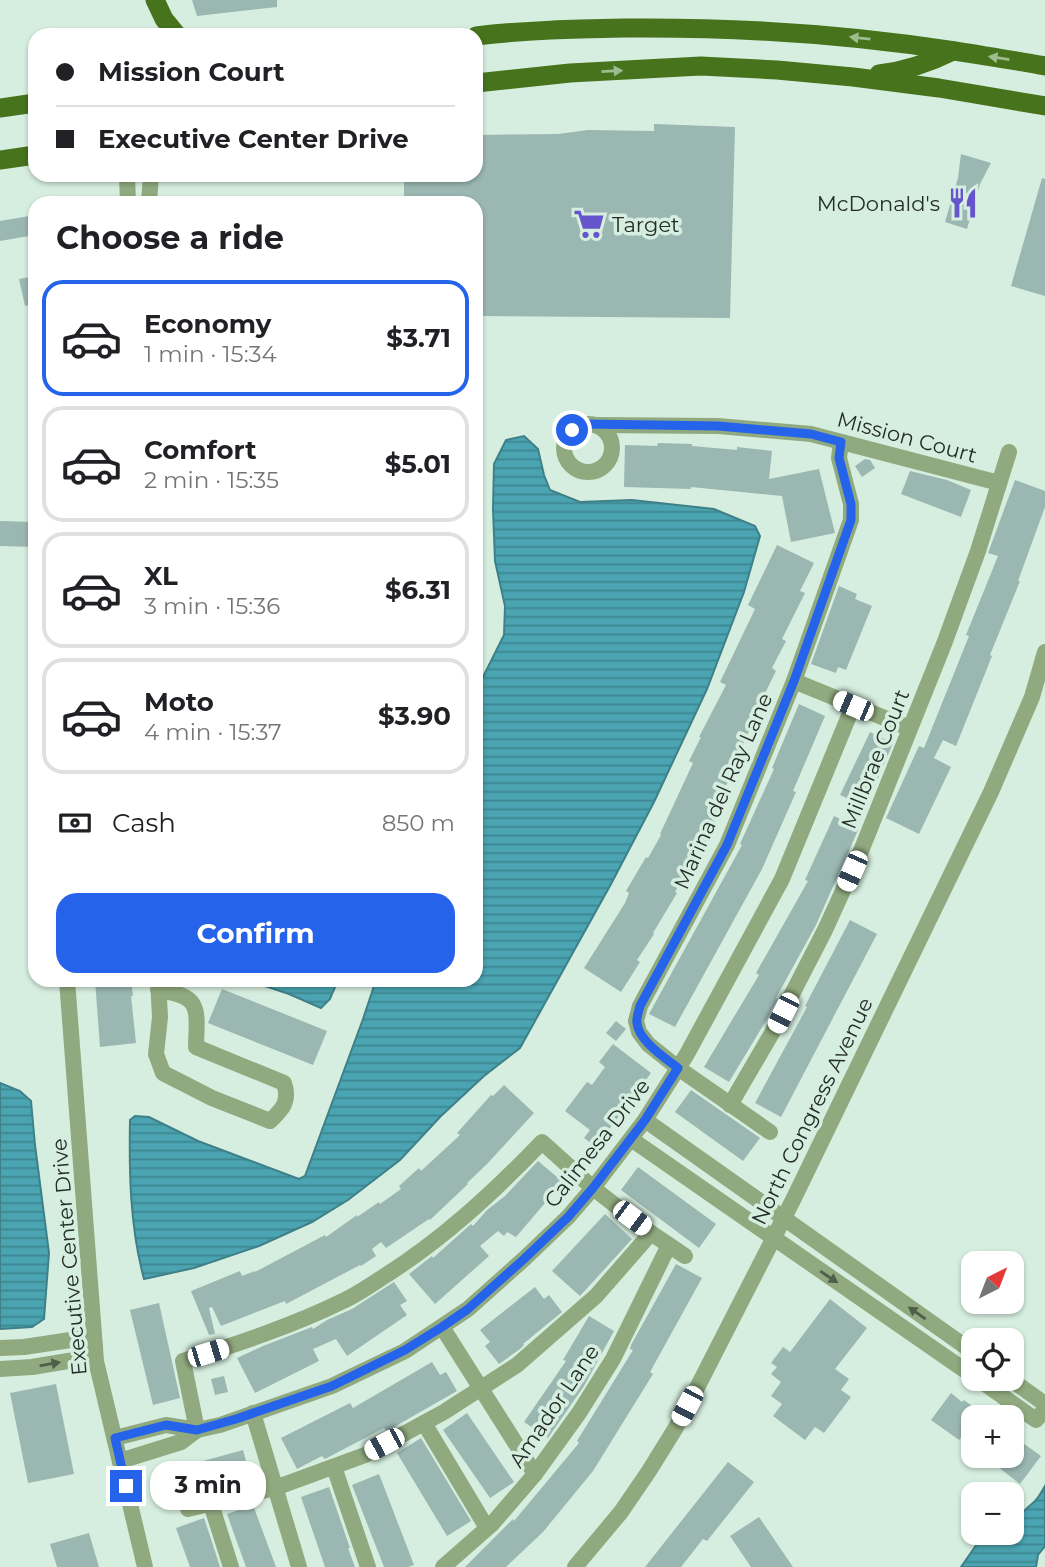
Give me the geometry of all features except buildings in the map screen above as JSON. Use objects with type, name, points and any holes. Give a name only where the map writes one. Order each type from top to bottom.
[{"type":"main road","points":[[155,0],[171,28]]},
{"type":"main road","points":[[483,35],[540,29],[709,28],[860,38],[1045,66]]},
{"type":"main road","points":[[853,77],[908,69],[953,51]]},
{"type":"main road","points":[[483,82],[570,73],[701,66],[853,77],[1045,106]]},
{"type":"main road","points":[[0,108],[28,104]]},
{"type":"main road","points":[[0,160],[28,156]]},
{"type":"street","name":"Mission Court","points":[[594,425],[718,426],[811,434],[999,483]]},
{"type":"street","name":"Marina del Ray Lane","points":[[769,1132],[648,1044],[639,1032],[636,1021],[640,1006],[727,845],[794,681],[851,520],[851,504],[839,458],[841,442]]},
{"type":"street","name":"Millbrae Court","points":[[730,1105],[772,1033],[825,930],[861,851],[944,644],[978,551],[1009,452]]},
{"type":"street","name":"North Congress Avenue","points":[[575,1567],[621,1512],[675,1429],[783,1218],[991,792],[1032,697],[1045,652]]},
{"type":"street","points":[[794,681],[909,728]]},
{"type":"street","name":"Calimesa Drive","points":[[120,1461],[181,1442],[197,1430],[332,1386],[405,1350],[468,1309],[568,1217],[631,1139],[678,1068],[782,879],[853,706]]},
{"type":"street","name":"Executive Center Drive","points":[[68,987],[96,1361],[145,1567]]},
{"type":"street","points":[[158,987],[160,1017],[156,1054],[163,1073],[212,1098],[270,1121],[279,1114],[288,1093],[284,1083],[196,1046],[197,1019],[194,1004],[188,997],[163,987]]},
{"type":"street","points":[[645,1120],[961,1344]]},
{"type":"street","points":[[631,1139],[961,1368]]},
{"type":"street","points":[[661,1159],[674,1141]]},
{"type":"street","points":[[197,1430],[183,1360],[233,1345],[345,1300],[403,1265],[453,1228],[542,1142],[593,1188],[685,1256]]},
{"type":"street","points":[[707,1192],[719,1173]]},
{"type":"street","points":[[188,1510],[275,1488],[365,1455],[424,1423],[517,1365],[596,1296],[651,1233]]},
{"type":"street","name":"Amador Lane","points":[[443,1567],[487,1528],[535,1474],[579,1413],[613,1359],[669,1245]]},
{"type":"street","points":[[442,1327],[535,1474]]},
{"type":"street","points":[[0,1348],[77,1339],[95,1346],[80,1359],[0,1369]]},
{"type":"street","points":[[1002,1391],[1042,1411]]},
{"type":"street","points":[[1022,1391],[1042,1411]]},
{"type":"street","points":[[253,1413],[299,1567]]},
{"type":"street","points":[[424,1423],[487,1528]]},
{"type":"street","name":"Calimesa Drive","points":[[115,1438],[166,1425],[197,1430]]},
{"type":"street","points":[[163,1426],[169,1445]]},
{"type":"street","points":[[334,1466],[368,1567]]},
{"type":"street","points":[[211,1504],[231,1567]]},
{"type":"water","points":[[524,436],[538,449],[550,490],[580,502],[632,500],[714,509],[755,526],[760,536],[744,592],[707,689],[654,802],[520,1048],[484,1076],[441,1116],[400,1160],[348,1200],[312,1222],[259,1246],[194,1268],[144,1279],[131,1200],[130,1120],[135,1116],[149,1117],[198,1141],[299,1179],[305,1176],[374,987],[483,987],[483,677],[504,635],[505,606],[495,561],[493,509],[494,464],[506,440]]},
{"type":"water","points":[[268,987],[335,987],[330,999],[321,1008]]},
{"type":"water","points":[[0,1083],[20,1091],[31,1101],[49,1253],[44,1319],[32,1327],[0,1329]]},
{"type":"water","points":[[1045,1486],[1045,1546],[1038,1555],[1036,1567],[961,1567],[976,1545],[1024,1545],[1024,1511]]},
{"type":"place","name":"McDonald's","points":[[963,203]]},
{"type":"place","name":"Target","points":[[589,224]]},
{"type":"route","points":[[126,1486],[115,1438],[166,1425],[197,1430],[332,1386],[405,1350],[468,1309],[568,1217],[645,1120],[678,1068],[648,1044],[639,1032],[636,1021],[640,1006],[727,845],[794,681],[851,520],[851,504],[839,458],[841,442],[811,434],[718,426],[586,424],[572,430]]}]
